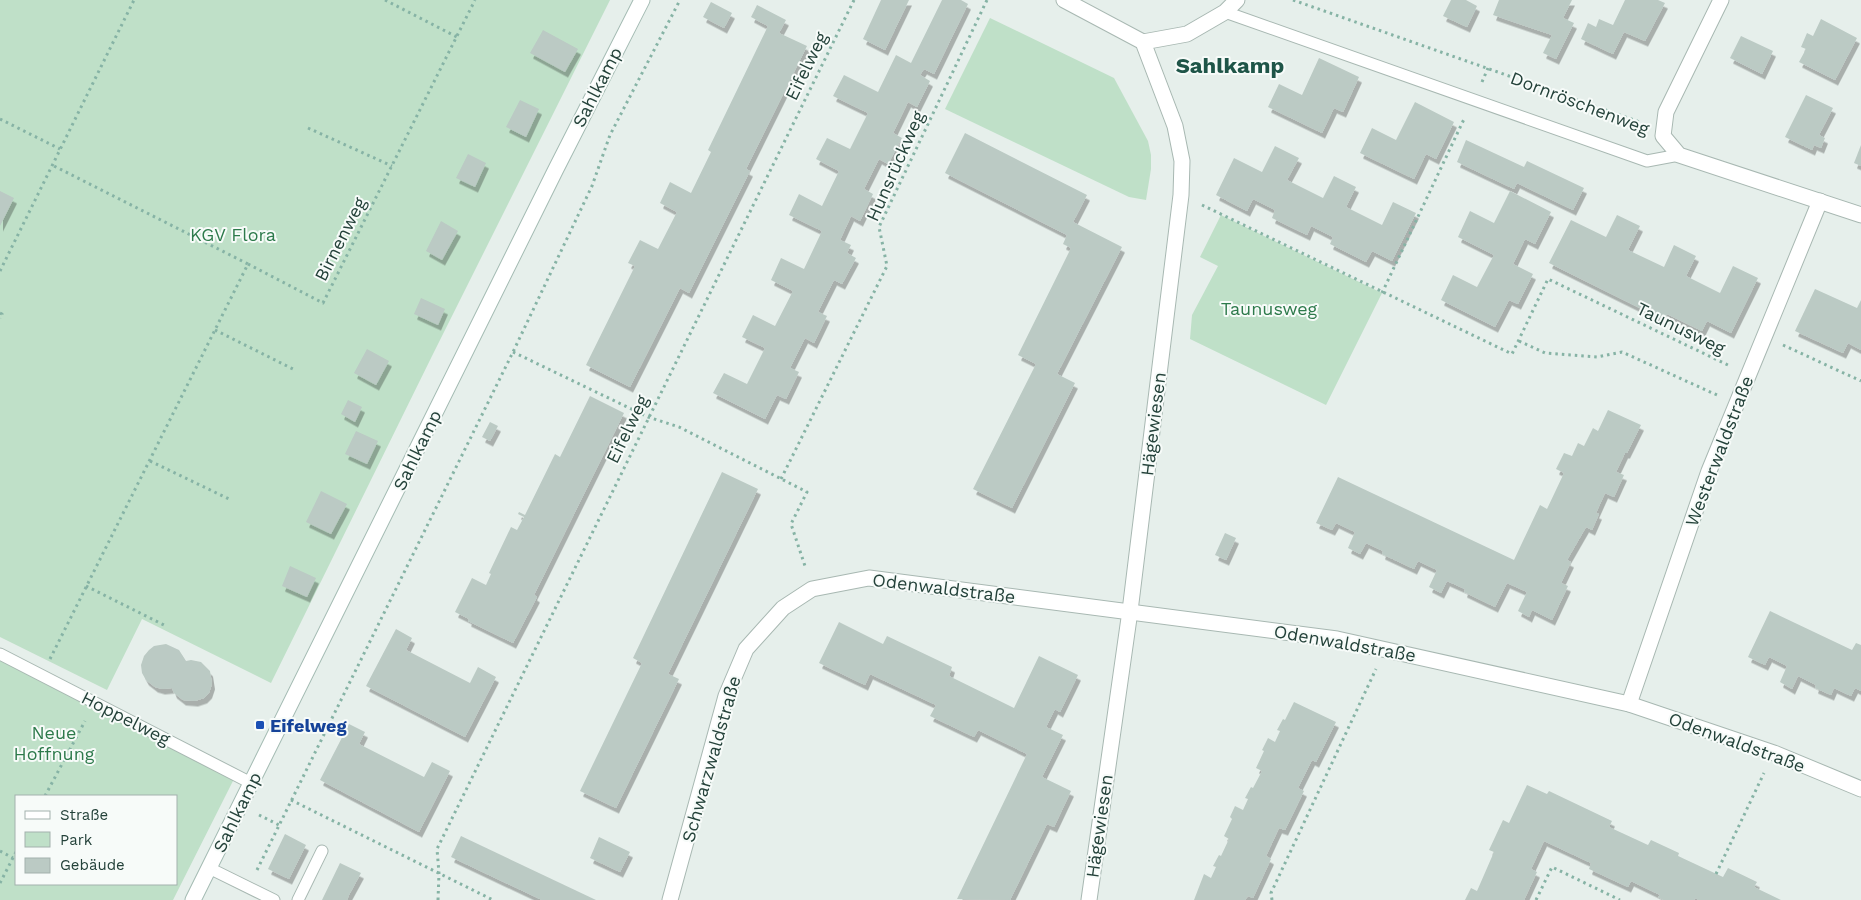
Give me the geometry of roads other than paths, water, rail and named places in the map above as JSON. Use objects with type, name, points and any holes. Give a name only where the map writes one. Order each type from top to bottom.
[{"type":"street","name":"Sahlkamp","points":[[193,900],[556,169],[642,0]]},
{"type":"street","points":[[1064,0],[1143,42],[1187,34],[1225,12],[1237,0]]},
{"type":"street","name":"Dornröschenweg","points":[[1679,155],[1663,136],[1666,112],[1721,0]]},
{"type":"street","name":"Hägewiesen","points":[[1089,900],[1130,611],[1181,196],[1182,161],[1175,126],[1143,42]]},
{"type":"street","points":[[1679,155],[1861,215]]},
{"type":"street","name":"Westerwaldstraße","points":[[1630,704],[1708,471],[1820,202]]},
{"type":"street","name":"Odenwaldstraße","points":[[812,589],[869,578],[1338,639],[1630,704],[1774,753],[1861,789]]},
{"type":"street","name":"Schwarzwaldstraße","points":[[670,900],[726,696],[746,648],[783,608],[812,589]]},
{"type":"lane","points":[[1225,12],[1647,161],[1679,155]]},
{"type":"lane","name":"Hoppelweg","points":[[0,654],[251,783]]},
{"type":"lane","points":[[298,900],[322,851]]},
{"type":"lane","points":[[209,868],[274,900]]},
{"type":"place","name":"Eifelweg","points":[[260,725]]},
{"type":"district","name":"Sahlkamp","points":[[1230,65]]},
{"type":"park label","name":"KGV Flora","points":[[233,234]]},
{"type":"park label","name":"Taunusweg","points":[[1269,308]]},
{"type":"park label","name":"Neue Hoffnung","points":[[54,742]]}]
